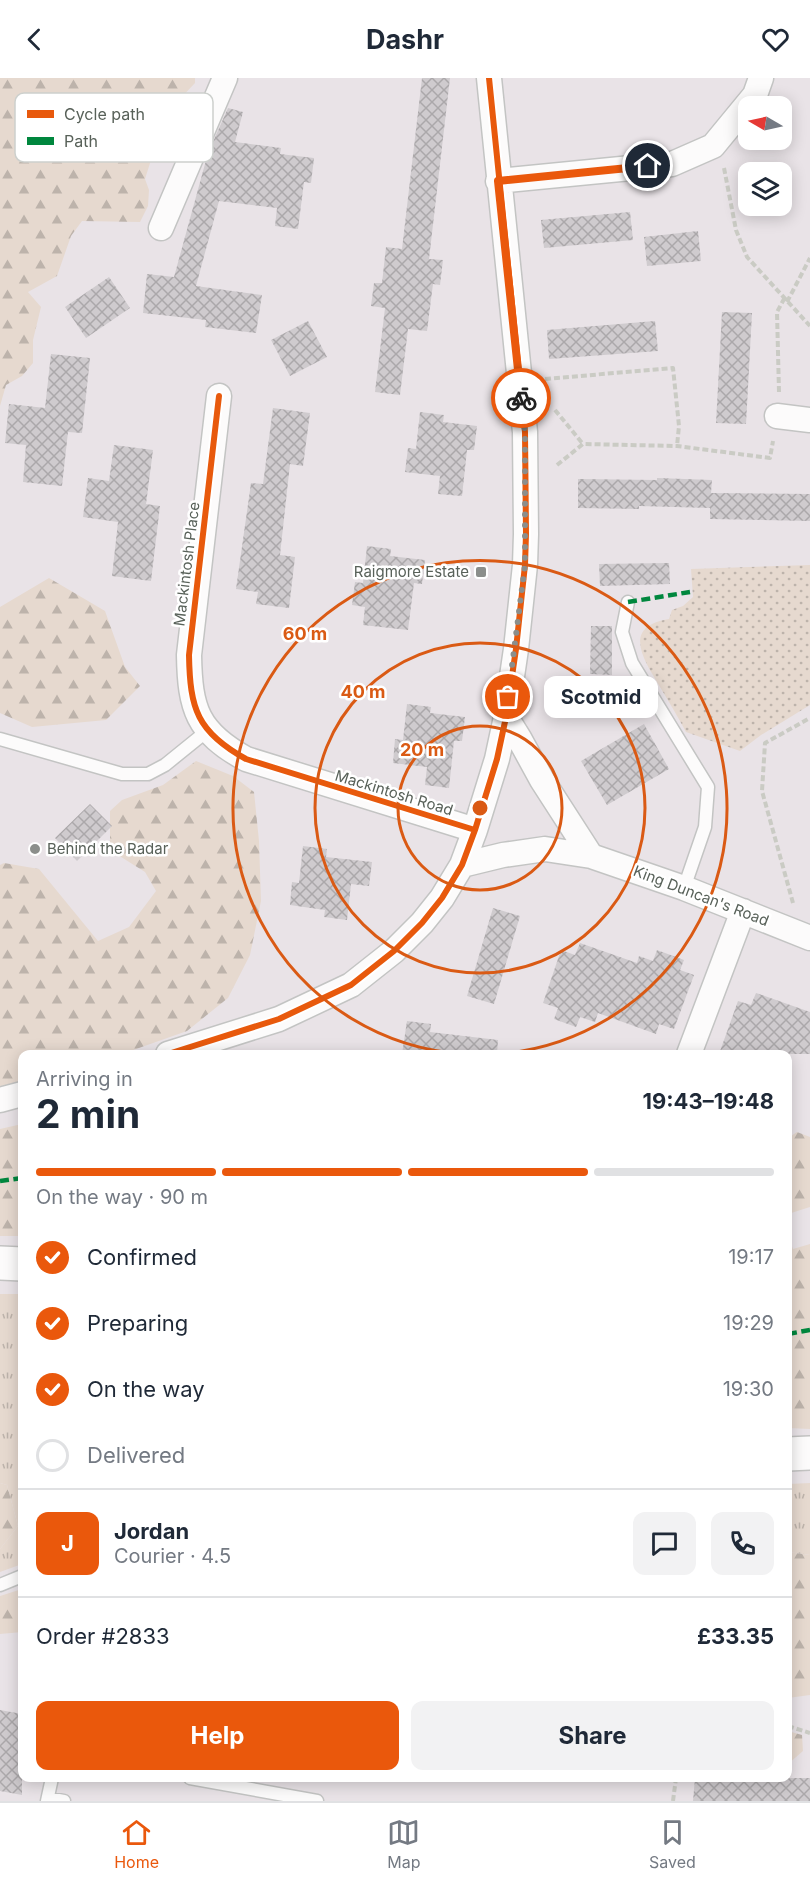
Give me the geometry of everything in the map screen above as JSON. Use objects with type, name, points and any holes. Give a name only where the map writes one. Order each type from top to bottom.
[{"type":"main road","points":[[0,1263],[18,1264]]},
{"type":"main road","points":[[792,1454],[810,1453]]},
{"type":"street","points":[[213,106],[225,78]]},
{"type":"street","points":[[181,1050],[279,1019],[351,985],[394,951],[422,923],[442,898],[462,866],[475,830],[506,717],[517,638],[526,534],[525,432],[489,78]]},
{"type":"street","points":[[498,181],[672,164],[712,146],[755,95],[761,78]]},
{"type":"street","points":[[161,228],[189,162]]},
{"type":"street","name":"Mackintosh Place","points":[[207,731],[189,684],[189,655],[219,396]]},
{"type":"street","points":[[777,416],[810,420]]},
{"type":"street","points":[[506,717],[542,780],[591,856]]},
{"type":"street","name":"Mackintosh Road","points":[[207,731],[225,747],[246,759],[475,830]]},
{"type":"street","name":"King Duncan's Road","points":[[462,866],[503,855],[545,849],[591,856],[684,888],[810,938]]},
{"type":"street","points":[[691,1050],[743,911]]},
{"type":"street","points":[[0,1100],[18,1095]]},
{"type":"lane","points":[[628,602],[621,632],[632,663],[708,787],[705,827],[684,888]]},
{"type":"lane","points":[[0,739],[122,774],[148,774],[165,765],[207,731]]},
{"type":"lane","points":[[0,1584],[18,1577]]},
{"type":"lane","points":[[51,1782],[47,1800],[64,1801]]},
{"type":"lane","points":[[212,1782],[317,1801]]},
{"type":"path","points":[[722,159],[736,230],[747,257],[810,326]]},
{"type":"path","points":[[556,465],[583,444],[677,446],[770,458],[779,390],[777,312],[786,301],[810,258]]},
{"type":"path","points":[[538,380],[673,368],[679,426],[677,446]]},
{"type":"path","points":[[555,410],[583,444]]},
{"type":"path","points":[[793,903],[762,791],[763,755],[765,743],[810,717]]},
{"type":"path","points":[[792,1727],[810,1733]]},
{"type":"path","points":[[673,1801],[675,1782]]},
{"type":"green space","points":[[0,78],[195,78],[195,83],[186,93],[15,93],[15,162],[150,162],[145,179],[149,190],[148,206],[140,222],[82,221],[71,236],[57,276],[28,292],[41,307],[33,340],[33,363],[22,376],[6,385],[0,406]]},
{"type":"green space","points":[[810,565],[810,705],[761,735],[740,751],[686,732],[643,656],[640,646],[645,629],[654,623],[669,619],[672,610],[683,606],[693,597],[691,569]]},
{"type":"green space","points":[[49,578],[105,611],[125,667],[140,686],[106,720],[32,727],[0,713],[0,607]]},
{"type":"green space","points":[[196,761],[233,776],[254,792],[259,841],[261,901],[250,955],[228,998],[187,1031],[133,1050],[18,1050],[18,1086],[0,1091],[0,865],[4,863],[39,869],[98,941],[129,927],[156,891],[145,872],[110,850],[110,811],[122,800],[163,785]]},
{"type":"green space","points":[[18,1125],[18,1236],[0,1236],[0,1129]]},
{"type":"green space","points":[[797,1132],[810,1137],[810,1207],[792,1213],[792,1135]]},
{"type":"green space","points":[[810,1244],[810,1429],[792,1428],[792,1246],[793,1249]]},
{"type":"green space","points":[[0,1294],[18,1294],[18,1526],[7,1485],[0,1483]]},
{"type":"green space","points":[[0,1483],[7,1485],[18,1526],[0,1549]]},
{"type":"green space","points":[[810,1483],[810,1555],[792,1553],[792,1484]]},
{"type":"green space","points":[[18,1526],[18,1565],[0,1572],[0,1549]]},
{"type":"green space","points":[[792,1553],[810,1555],[810,1695],[792,1697]]},
{"type":"green space","points":[[18,1590],[18,1632],[0,1634],[0,1596]]},
{"type":"green space","points":[[792,1732],[802,1735],[803,1751],[792,1761]]},
{"type":"building","points":[[422,78],[450,78],[429,259],[443,260],[440,285],[433,284],[427,331],[408,329],[400,395],[375,392],[385,308],[371,306],[374,283],[382,283],[386,247],[402,249]]},
{"type":"building","points":[[228,108],[243,112],[235,142],[281,148],[280,154],[314,158],[311,183],[304,182],[298,229],[275,226],[277,208],[219,201],[196,286],[262,295],[256,333],[205,327],[206,320],[143,313],[147,274],[174,277],[206,162],[213,162],[213,142]]},
{"type":"building","points":[[630,212],[633,240],[544,248],[541,220]]},
{"type":"building","points":[[698,231],[701,261],[647,266],[644,237]]},
{"type":"building","points":[[109,277],[130,308],[86,338],[65,307]]},
{"type":"building","points":[[722,312],[752,313],[746,424],[716,423]]},
{"type":"building","points":[[308,321],[327,357],[290,376],[271,340]]},
{"type":"building","points":[[655,321],[658,351],[549,359],[547,330]]},
{"type":"building","points":[[51,354],[90,358],[82,433],[68,432],[62,486],[23,482],[26,445],[5,443],[9,404],[45,408]]},
{"type":"building","points":[[273,408],[310,413],[303,466],[290,464],[280,555],[295,557],[289,608],[256,604],[258,592],[236,589],[251,483],[263,484]]},
{"type":"building","points":[[420,412],[444,415],[443,422],[477,426],[474,450],[467,450],[462,496],[438,494],[440,476],[405,472],[408,448],[416,449]]},
{"type":"building","points":[[114,445],[153,450],[146,504],[160,506],[151,581],[112,576],[118,522],[83,517],[88,478],[109,481]]},
{"type":"building","points":[[657,478],[712,480],[711,493],[810,494],[810,521],[710,519],[710,508],[639,506],[639,509],[578,508],[578,479],[657,480]]},
{"type":"building","points":[[367,546],[391,549],[390,556],[425,560],[422,584],[414,583],[408,630],[363,625],[365,607],[352,605],[355,582],[363,583]]},
{"type":"building","points":[[669,563],[670,584],[600,586],[599,564]]},
{"type":"building","points":[[591,626],[612,626],[612,675],[590,674]]},
{"type":"building","points":[[407,704],[431,707],[430,713],[465,717],[462,741],[454,741],[449,788],[425,785],[427,767],[393,763],[395,739],[403,740]]},
{"type":"building","points":[[644,724],[669,769],[607,805],[581,761]]},
{"type":"building","points":[[90,804],[112,826],[77,861],[55,838]]},
{"type":"building","points":[[303,846],[327,849],[326,857],[372,862],[369,886],[351,884],[347,920],[324,917],[325,910],[290,905],[292,882],[299,883]]},
{"type":"building","points":[[493,908],[520,916],[494,1004],[467,996]]},
{"type":"building","points":[[580,943],[637,963],[639,956],[653,961],[657,950],[684,960],[680,970],[694,975],[674,1029],[659,1024],[656,1034],[598,1013],[595,1022],[580,1017],[576,1027],[554,1019],[558,1008],[543,1003],[561,950],[575,955]]},
{"type":"building","points":[[756,993],[810,1012],[810,1054],[792,1054],[792,1050],[720,1050],[738,1001],[751,1005]]},
{"type":"building","points":[[407,1021],[431,1024],[430,1032],[498,1040],[497,1050],[403,1050]]},
{"type":"building","points":[[0,1710],[18,1713],[18,1782],[22,1782],[22,1795],[0,1791]]},
{"type":"building","points":[[792,1778],[810,1778],[810,1801],[693,1801],[695,1782],[792,1782]]},
{"type":"marked path","points":[[628,602],[690,592]]},
{"type":"marked path","points":[[0,1181],[18,1179]]},
{"type":"marked path","points":[[792,1333],[810,1330]]},
{"type":"cycle path","points":[[181,1050],[279,1019],[351,985],[394,951],[422,923],[442,898],[462,865],[475,830],[497,759],[506,717],[516,649],[526,534],[525,432],[489,78]]},
{"type":"cycle path","points":[[219,396],[189,655],[191,690],[200,717],[217,739],[246,759],[475,830]]},
{"type":"way so far","points":[[508,697],[516,649],[525,565],[525,432],[521,398]]},
{"type":"place","name":"Raigmore Estate","points":[[481,572]]},
{"type":"place","name":"Scotmid","points":[[508,697]]},
{"type":"place","name":"Behind the Radar","points":[[35,849]]},
{"type":"route","points":[[521,398],[498,181],[648,166]]}]
